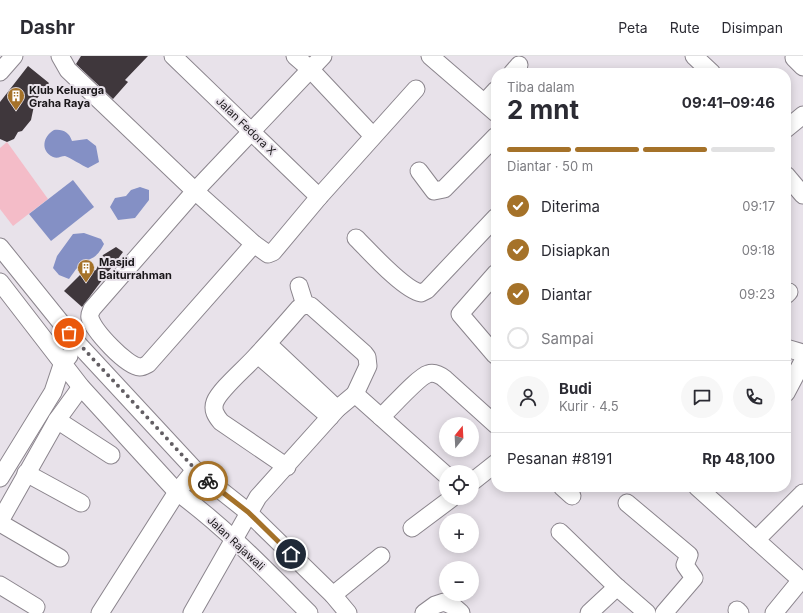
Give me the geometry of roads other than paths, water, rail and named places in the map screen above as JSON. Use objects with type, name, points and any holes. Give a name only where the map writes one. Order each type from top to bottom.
[{"type":"street","points":[[0,72],[14,56]]},
{"type":"street","points":[[60,56],[68,70],[195,191],[254,244],[268,254],[273,252],[319,197],[416,89]]},
{"type":"street","name":"Jalan Fedora X","points":[[173,56],[319,197]]},
{"type":"street","points":[[254,244],[148,364],[141,367],[132,365],[108,344],[92,323],[90,315],[92,309],[195,191],[250,131],[300,60],[323,56]]},
{"type":"street","points":[[430,56],[491,101]]},
{"type":"street","points":[[694,56],[707,68]]},
{"type":"street","points":[[300,60],[373,136]]},
{"type":"street","points":[[791,125],[803,115]]},
{"type":"street","points":[[419,171],[434,191],[444,189],[491,141]]},
{"type":"street","points":[[791,181],[803,195]]},
{"type":"street","points":[[356,238],[406,285],[421,294],[427,290],[491,222]]},
{"type":"street","points":[[0,248],[79,345],[196,470],[248,512],[333,595],[348,613]]},
{"type":"street","points":[[491,278],[460,314],[491,350]]},
{"type":"street","name":"Jalan Rajawali","points":[[0,282],[81,387],[177,492],[196,506],[235,540],[309,613]]},
{"type":"street","points":[[299,286],[305,305]]},
{"type":"street","points":[[194,612],[235,540],[248,512],[258,497],[287,467],[334,413],[355,394],[368,366],[367,357],[311,306],[305,305],[299,308],[263,350],[221,393],[215,402],[214,410],[216,416],[221,422],[287,467]]},
{"type":"street","points":[[0,478],[53,392],[63,362],[79,345]]},
{"type":"street","points":[[791,349],[803,353]]},
{"type":"street","points":[[263,350],[334,413]]},
{"type":"street","points":[[791,384],[803,361]]},
{"type":"street","points":[[381,417],[423,377],[432,373],[439,374],[491,420]]},
{"type":"street","points":[[60,558],[0,522],[26,472],[58,420],[81,387]]},
{"type":"street","points":[[355,394],[439,469]]},
{"type":"street","points":[[58,420],[111,455]]},
{"type":"street","points":[[479,476],[491,467]]},
{"type":"street","points":[[100,613],[177,492],[196,470]]},
{"type":"street","points":[[26,472],[81,503]]},
{"type":"street","points":[[708,492],[756,540],[802,581],[774,613]]},
{"type":"street","points":[[756,540],[803,493]]},
{"type":"street","points":[[627,503],[689,555],[685,565],[694,578],[664,613]]},
{"type":"street","points":[[412,528],[443,505]]},
{"type":"street","points":[[560,532],[617,587],[647,613]]},
{"type":"street","points":[[333,595],[381,556]]},
{"type":"street","points":[[0,585],[36,607]]},
{"type":"street","points":[[589,613],[617,587]]},
{"type":"street","points":[[424,613],[435,605],[444,602],[453,606],[460,613]]},
{"type":"water","points":[[54,130],[65,132],[69,135],[72,141],[87,139],[96,146],[99,162],[88,168],[65,156],[58,158],[53,157],[46,151],[44,144],[47,136]]},
{"type":"water","points":[[73,180],[94,207],[51,241],[29,214]]},
{"type":"water","points":[[140,187],[149,190],[149,200],[135,218],[118,220],[110,207],[115,198],[126,196],[131,190]]},
{"type":"water","points":[[84,233],[101,239],[104,244],[101,250],[98,254],[78,267],[69,279],[59,275],[53,268],[57,256],[73,234]]},
{"type":"place","name":"Klub Keluarga Graha Raya","points":[[16,111]]},
{"type":"place","name":"Masjid Baiturrahman","points":[[86,283]]}]
